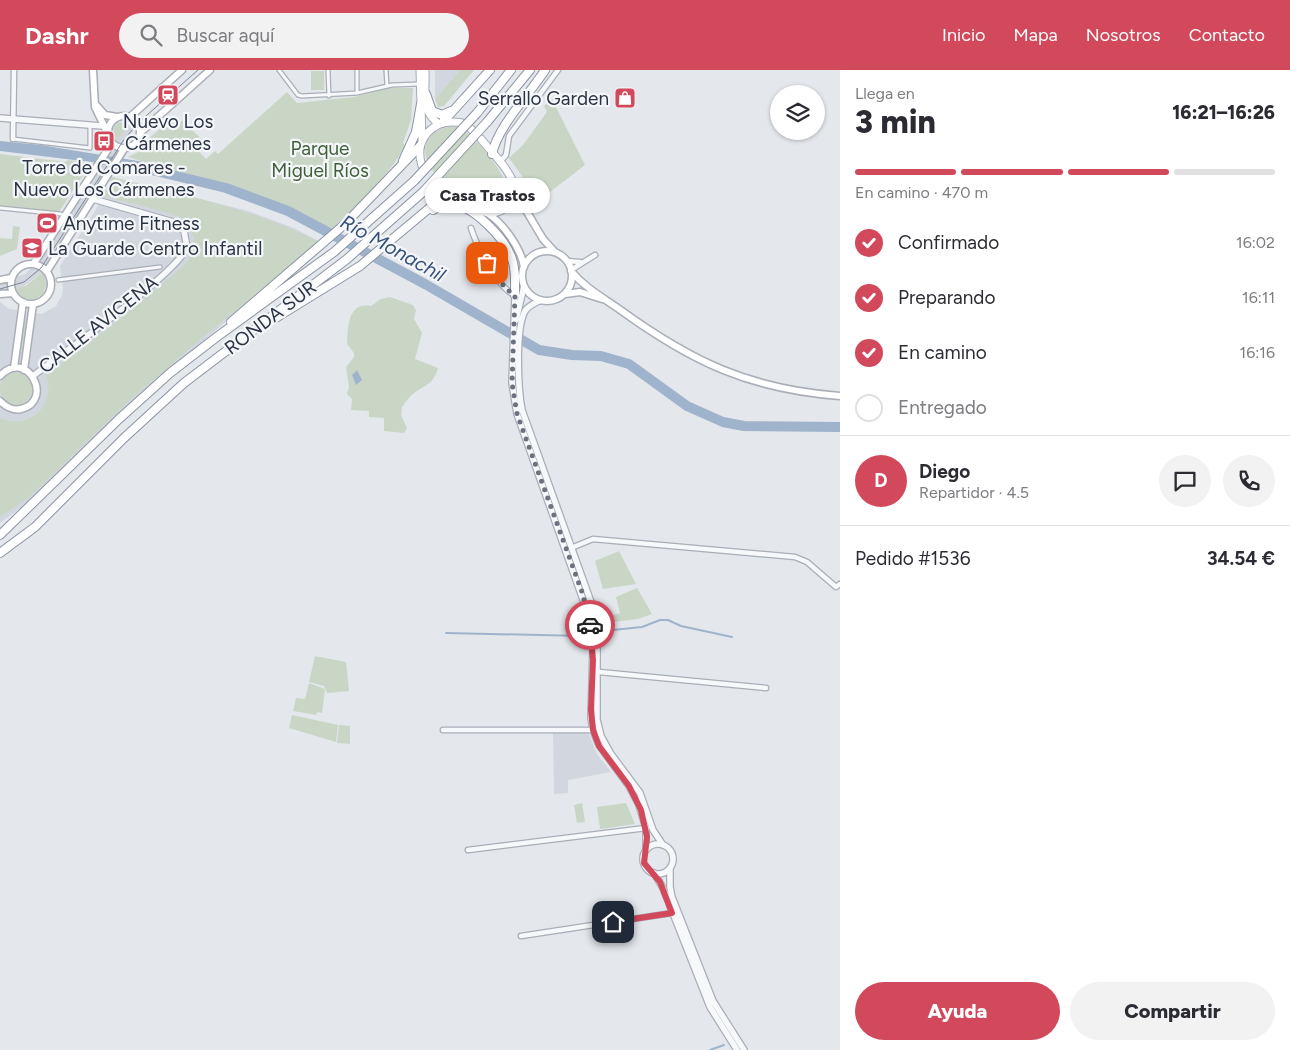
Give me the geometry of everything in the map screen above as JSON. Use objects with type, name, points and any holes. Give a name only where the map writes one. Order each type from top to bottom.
[{"type":"highway","points":[[441,124],[490,70]]},
{"type":"highway","name":"RONDA SUR","points":[[0,535],[19,519],[147,393],[218,336],[334,252],[414,182],[477,113],[511,70]]},
{"type":"highway","name":"RONDA SUR","points":[[0,553],[34,527],[153,410],[216,358],[347,259],[423,192],[487,122],[530,70]]},
{"type":"highway","points":[[492,154],[501,130],[545,70]]},
{"type":"highway","points":[[426,94],[429,108],[435,113],[442,115],[455,109]]},
{"type":"highway","points":[[391,179],[410,148],[416,132],[421,104]]},
{"type":"highway","points":[[218,336],[224,328],[346,224],[391,179],[421,142]]},
{"type":"highway","points":[[257,327],[360,266],[425,214],[439,200],[453,194]]},
{"type":"highway","points":[[425,214],[446,204],[456,204],[492,227],[511,256],[515,278],[515,295]]},
{"type":"highway","points":[[0,528],[19,519]]},
{"type":"highway","points":[[0,560],[28,535],[34,527]]},
{"type":"main road","points":[[34,263],[110,145],[107,132],[102,126],[94,101],[93,70]]},
{"type":"main road","points":[[130,117],[182,70]]},
{"type":"main road","points":[[47,271],[122,151],[136,144],[141,132],[210,70]]},
{"type":"main road","points":[[420,70],[422,166]]},
{"type":"main road","points":[[426,70],[428,114],[441,124]]},
{"type":"main road","points":[[94,101],[101,113],[109,117],[130,117],[138,123],[141,132]]},
{"type":"main road","points":[[107,132],[112,120],[118,117]]},
{"type":"main road","points":[[421,142],[432,128],[441,124],[462,123]]},
{"type":"main road","points":[[481,140],[512,179],[514,190],[543,239],[567,262],[579,281],[672,346],[719,370],[798,392],[840,396]]},
{"type":"main road","points":[[110,145],[122,151]]},
{"type":"main road","points":[[439,185],[480,212],[487,213],[500,211],[506,207],[514,190]]},
{"type":"main road","points":[[487,213],[494,218],[505,232],[520,255],[524,267]]},
{"type":"main road","points":[[556,253],[536,254],[524,267],[522,276],[524,286],[531,295],[541,300],[554,300],[564,294],[580,292],[605,299]]},
{"type":"main road","points":[[0,280],[11,278],[20,266],[34,263],[47,271],[52,281],[51,290],[44,300],[33,304],[23,302],[13,293],[11,278]]},
{"type":"main road","points":[[564,294],[571,282],[571,271]]},
{"type":"main road","points":[[0,294],[13,293]]},
{"type":"main road","points":[[14,368],[23,302]]},
{"type":"main road","points":[[24,370],[33,304]]},
{"type":"main road","points":[[0,376],[14,368],[24,370],[33,376],[37,390],[31,403],[19,409],[1,404]]},
{"type":"street","points":[[14,70],[13,139],[90,148],[90,125]]},
{"type":"street","points":[[279,70],[298,96],[329,96],[357,93],[387,86],[420,84]]},
{"type":"street","points":[[328,70],[329,96]]},
{"type":"street","points":[[357,70],[357,93]]},
{"type":"street","points":[[386,70],[387,86]]},
{"type":"street","points":[[500,162],[506,155],[509,136],[558,70]]},
{"type":"street","points":[[0,118],[102,126]]},
{"type":"street","name":"CALLE AVICENA","points":[[33,376],[138,295],[179,260],[187,247],[184,231],[173,222],[92,199]]},
{"type":"street","points":[[0,208],[61,214]]},
{"type":"street","points":[[471,228],[478,248],[487,263],[506,289],[515,295],[518,379],[522,410],[587,591],[594,619],[599,672],[597,720],[601,736],[611,754],[640,793],[653,830],[672,854],[670,868],[672,897],[713,1001],[744,1050]]},
{"type":"street","points":[[571,271],[582,261],[595,255]]},
{"type":"street","points":[[567,262],[582,261]]},
{"type":"street","points":[[58,280],[160,267]]},
{"type":"street","points":[[517,330],[524,286]]},
{"type":"street","points":[[517,330],[527,309],[541,300]]},
{"type":"street","points":[[517,345],[512,383],[517,414],[582,592],[588,618],[593,660],[591,710],[593,730],[602,750],[636,798],[646,828],[644,863],[654,873],[663,888],[710,1007],[737,1050]]},
{"type":"street","points":[[571,548],[593,540],[795,557],[807,562],[836,587],[840,584]]},
{"type":"street","points":[[599,672],[766,688]]},
{"type":"street","points":[[444,730],[593,730]]},
{"type":"street","points":[[468,850],[646,828]]},
{"type":"street","points":[[646,850],[654,845],[663,845]]},
{"type":"street","points":[[654,873],[663,873],[670,868]]},
{"type":"street","points":[[521,936],[672,913]]},
{"type":"shaded area","points":[[435,70],[460,70],[435,99]]},
{"type":"shaded area","points":[[132,123],[135,128],[122,144],[116,141]]},
{"type":"shaded area","points":[[111,148],[119,152],[43,272],[21,288],[0,293],[0,282],[25,274],[39,260]]},
{"type":"shaded area","points":[[112,177],[248,211],[294,228],[320,242],[145,390],[27,503],[0,523],[0,302],[9,309],[42,314],[56,306],[62,295],[63,288],[60,266],[95,211]]},
{"type":"shaded area","points":[[588,732],[597,754],[611,772],[568,780],[568,793],[554,794],[553,733]]},
{"type":"green space","points":[[460,70],[474,70],[444,106],[438,107],[435,99]]},
{"type":"green space","points":[[311,71],[324,71],[324,90],[311,90]]},
{"type":"green space","name":"Parque Miguel Ríos","points":[[389,88],[413,88],[411,120],[403,143],[406,146],[372,190],[332,230],[289,209],[253,195],[128,157],[140,151],[148,139],[170,120],[176,126],[183,120],[200,138],[193,145],[206,159],[215,151],[218,154],[287,92],[297,103],[354,97]]},
{"type":"green space","points":[[552,99],[585,165],[546,195],[542,192],[530,199],[522,176],[509,158],[523,145],[547,112],[544,106]]},
{"type":"green space","points":[[125,121],[132,123],[116,141],[113,128],[117,123]]},
{"type":"green space","points":[[457,126],[471,136],[499,170],[506,185],[501,203],[484,207],[475,203],[444,182],[435,174],[429,164],[425,154],[428,139],[438,130]]},
{"type":"green space","points":[[0,154],[91,163],[59,212],[0,206]]},
{"type":"green space","points":[[112,177],[217,203],[268,220],[317,241],[312,248],[203,337],[128,402],[30,496],[0,517],[0,418],[21,421],[38,413],[48,396],[46,375],[120,319],[178,271],[188,261],[193,250],[192,231],[179,217],[104,196]]},
{"type":"green space","points":[[13,226],[20,227],[17,249],[0,256],[0,238],[12,239]]},
{"type":"green space","points":[[43,272],[47,284],[43,294],[34,300],[23,298],[15,290],[27,285]]},
{"type":"green space","points":[[390,297],[413,305],[416,310],[414,319],[422,333],[415,359],[438,368],[431,382],[412,395],[402,407],[401,415],[407,428],[404,433],[384,431],[384,418],[369,417],[369,411],[351,410],[352,399],[347,394],[349,387],[346,367],[354,357],[354,353],[347,344],[350,318],[357,308],[371,306],[381,299]]},
{"type":"green space","points":[[23,318],[28,319],[23,354],[17,354]]},
{"type":"green space","points":[[16,373],[28,377],[32,389],[28,401],[16,405],[4,401],[0,389],[4,377]]},
{"type":"green space","points":[[619,551],[636,584],[603,589],[595,561]]},
{"type":"green space","points":[[637,588],[652,614],[638,619],[604,623],[602,618],[620,613],[616,597]]},
{"type":"green space","points":[[315,656],[346,662],[349,691],[327,693],[324,686],[309,682]]},
{"type":"green space","points":[[309,683],[325,689],[322,713],[317,712],[316,715],[293,711],[296,698],[305,699]]},
{"type":"green space","points":[[292,715],[338,725],[336,742],[289,728]]},
{"type":"green space","points":[[339,725],[350,726],[350,744],[337,743]]},
{"type":"green space","points":[[582,803],[585,822],[577,823],[574,805]]},
{"type":"green space","points":[[626,803],[635,824],[600,829],[597,807]]},
{"type":"water","points":[[0,141],[41,145],[144,162],[141,172],[91,162],[0,151]]},
{"type":"water","points":[[357,370],[362,380],[356,385],[352,375]]},
{"type":"waterway","name":"Río Monachil","points":[[131,165],[226,188],[288,211],[425,284],[539,350],[572,355],[601,356],[629,364],[687,406],[723,422],[744,426],[840,427]]},
{"type":"waterway","points":[[603,631],[642,627],[660,620],[668,620],[681,626],[732,637]]},
{"type":"waterway","points":[[446,633],[583,636]]},
{"type":"waterway","points":[[710,1050],[724,1045]]},
{"type":"tram line","points":[[0,289],[24,282],[41,268],[123,141],[138,123],[198,70]]},
{"type":"way so far","points":[[487,263],[506,289],[515,295],[512,383],[517,414],[582,592],[590,625]]},
{"type":"place","name":"Nuevo Los Cármenes","points":[[168,95]]},
{"type":"place","name":"Serrallo Garden","points":[[625,98]]},
{"type":"place","name":"Torre de Comares - Nuevo Los Cármenes","points":[[104,141]]},
{"type":"place","name":"Anytime Fitness","points":[[47,223]]},
{"type":"place","name":"La Guarde Centro Infantil","points":[[32,248]]},
{"type":"place","name":"Casa Trastos","points":[[487,263]]},
{"type":"route","points":[[590,625],[593,660],[591,710],[593,730],[599,746],[629,786],[639,805],[647,837],[643,858],[644,863],[646,868],[654,873],[660,882],[672,913],[613,922]]}]
